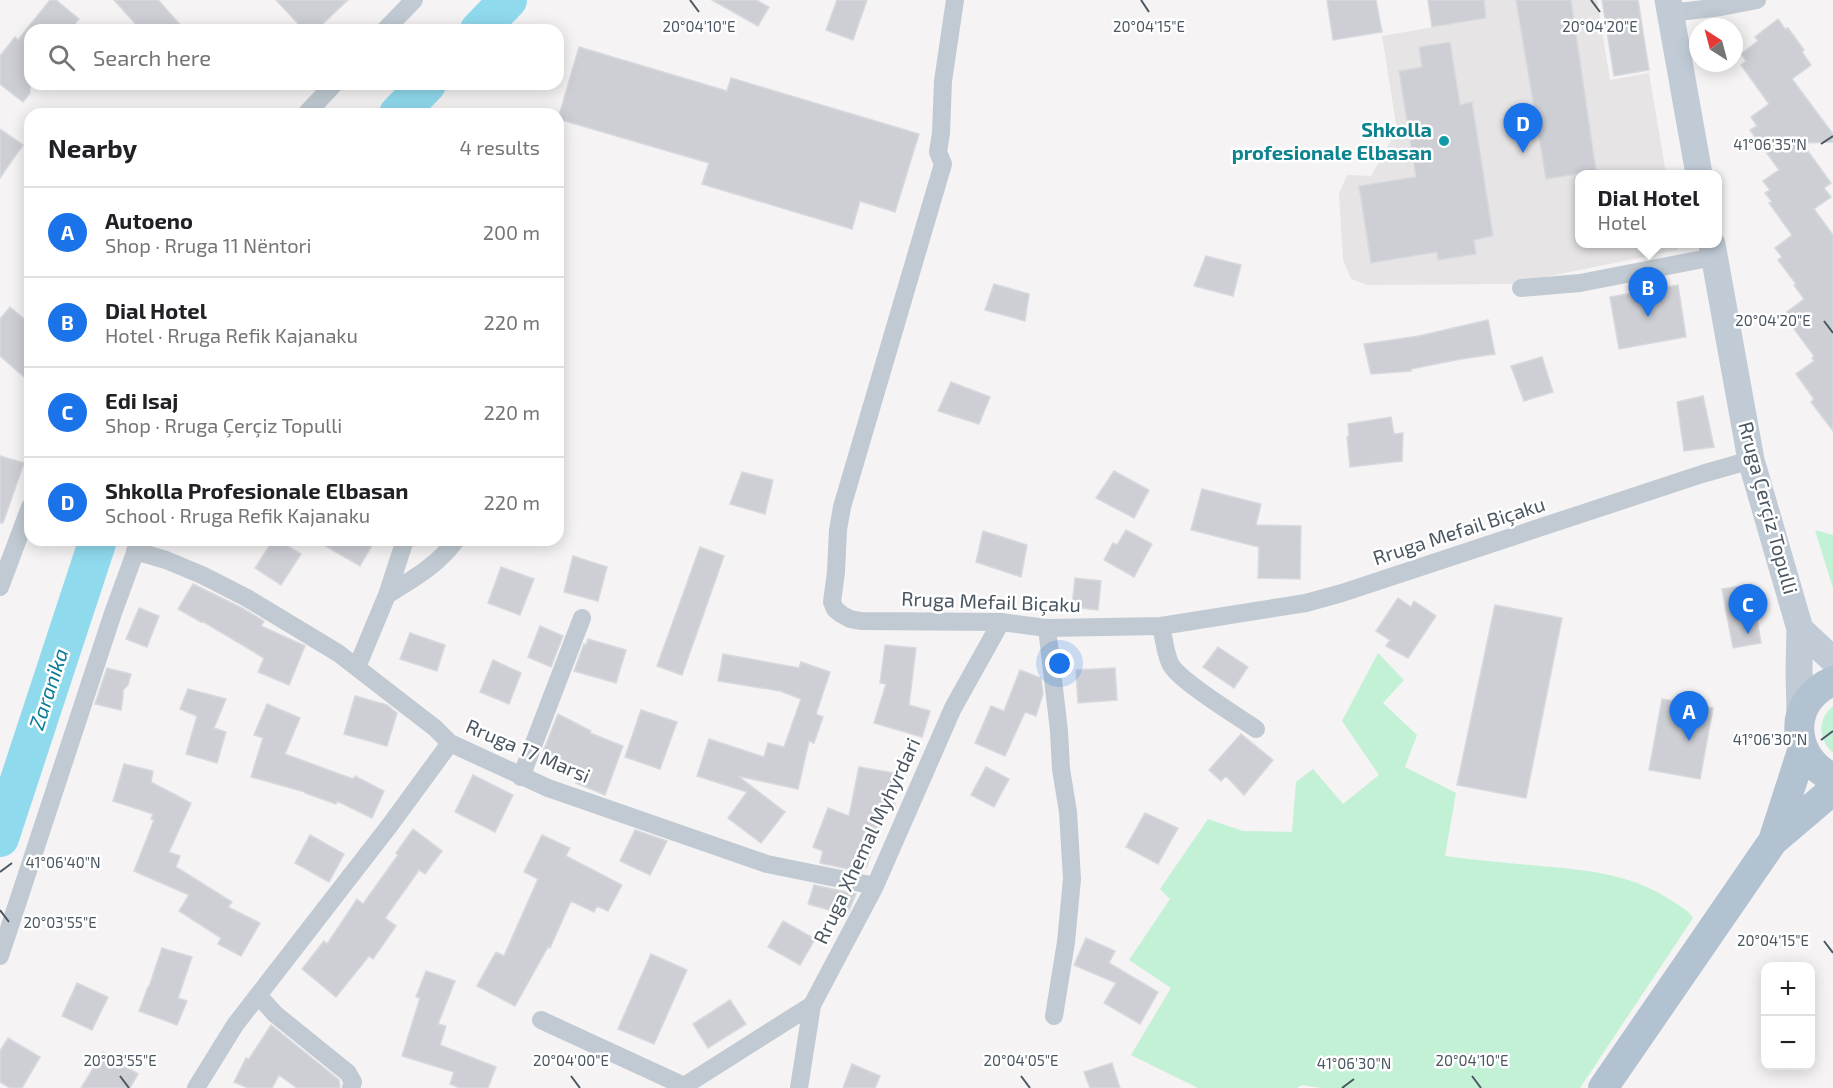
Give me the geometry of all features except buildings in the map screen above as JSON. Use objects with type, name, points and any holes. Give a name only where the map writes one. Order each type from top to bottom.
[{"type":"main road","points":[[1669,7],[1698,170]]},
{"type":"main road","name":"Rruga Çerçiz Topulli","points":[[1713,250],[1751,460],[1800,629]]},
{"type":"main road","points":[[1800,629],[1833,660]]},
{"type":"main road","points":[[1800,629],[1800,738],[1809,760],[1820,771],[1833,778]]},
{"type":"main road","points":[[1800,714],[1810,696],[1833,681]]},
{"type":"main road","points":[[1773,841],[1803,748]]},
{"type":"main road","points":[[1604,1088],[1773,841],[1833,790]]},
{"type":"street","points":[[391,24],[414,0]]},
{"type":"street","name":"Rruga Mefail Biçaku","points":[[955,0],[943,81],[938,152],[943,164],[842,507],[832,602],[841,614],[861,621],[1001,622],[1047,628],[1161,626],[1305,603],[1751,460]]},
{"type":"street","points":[[1669,7],[1721,7],[1757,0]]},
{"type":"street","points":[[312,108],[328,90]]},
{"type":"street","points":[[1521,288],[1580,283],[1713,250]]},
{"type":"street","points":[[0,587],[24,523]]},
{"type":"street","points":[[0,956],[137,546]]},
{"type":"street","name":"Rruga 17 Marsi","points":[[139,546],[247,598],[304,631],[357,667],[435,728],[450,743],[521,777],[767,864],[875,886]]},
{"type":"street","points":[[357,667],[387,595],[403,546]]},
{"type":"street","points":[[387,595],[424,573],[452,546]]},
{"type":"street","points":[[521,777],[582,618]]},
{"type":"street","name":"Rruga Xhemal Myhyrdari","points":[[800,1088],[812,1005],[875,886],[953,708],[1001,622]]},
{"type":"street","points":[[1161,626],[1170,664],[1178,673],[1193,686],[1256,729]]},
{"type":"street","points":[[1047,628],[1061,769],[1068,812],[1072,879],[1066,942],[1054,1016]]},
{"type":"street","points":[[196,1088],[235,1025],[320,917],[450,743]]},
{"type":"street","points":[[258,995],[275,1014],[348,1073],[353,1082],[351,1088]]},
{"type":"street","points":[[541,1020],[681,1087],[812,1005]]},
{"type":"shaded area","name":"Shkolla profesionale Elbasan","points":[[1484,0],[1597,0],[1610,80],[1649,73],[1665,170],[1575,170],[1575,248],[1678,248],[1678,250],[1511,284],[1368,285],[1351,279],[1343,260],[1339,193],[1347,175],[1371,176],[1397,130],[1382,36],[1486,18]]},
{"type":"green space","points":[[1815,530],[1833,535],[1833,588],[1832,585]]},
{"type":"green space","points":[[1378,653],[1404,680],[1383,703],[1417,735],[1405,767],[1456,793],[1445,856],[1578,870],[1617,877],[1655,891],[1684,908],[1693,918],[1580,1088],[1321,1088],[1302,1085],[1297,1088],[1198,1088],[1131,1055],[1171,988],[1129,960],[1170,899],[1160,889],[1208,819],[1243,831],[1292,832],[1296,782],[1313,769],[1343,804],[1379,775],[1342,721]]},
{"type":"green space","points":[[1833,706],[1833,753],[1824,742],[1821,730],[1824,717]]},
{"type":"waterway","name":"Zaranika","points":[[485,24],[508,0]]},
{"type":"waterway","name":"Zaranika","points":[[404,108],[421,90]]},
{"type":"waterway","name":"Zaranika","points":[[0,838],[96,546]]},
{"type":"place","name":"Shkolla profesionale Elbasan","points":[[1444,141]]},
{"type":"place","name":"Shkolla Profesionale Elbasan","points":[[1523,153]]},
{"type":"place","name":"Dial Hotel","points":[[1648,317]]},
{"type":"place","name":"Edi Isaj","points":[[1748,634]]},
{"type":"place","name":"Autoeno","points":[[1689,741]]}]
